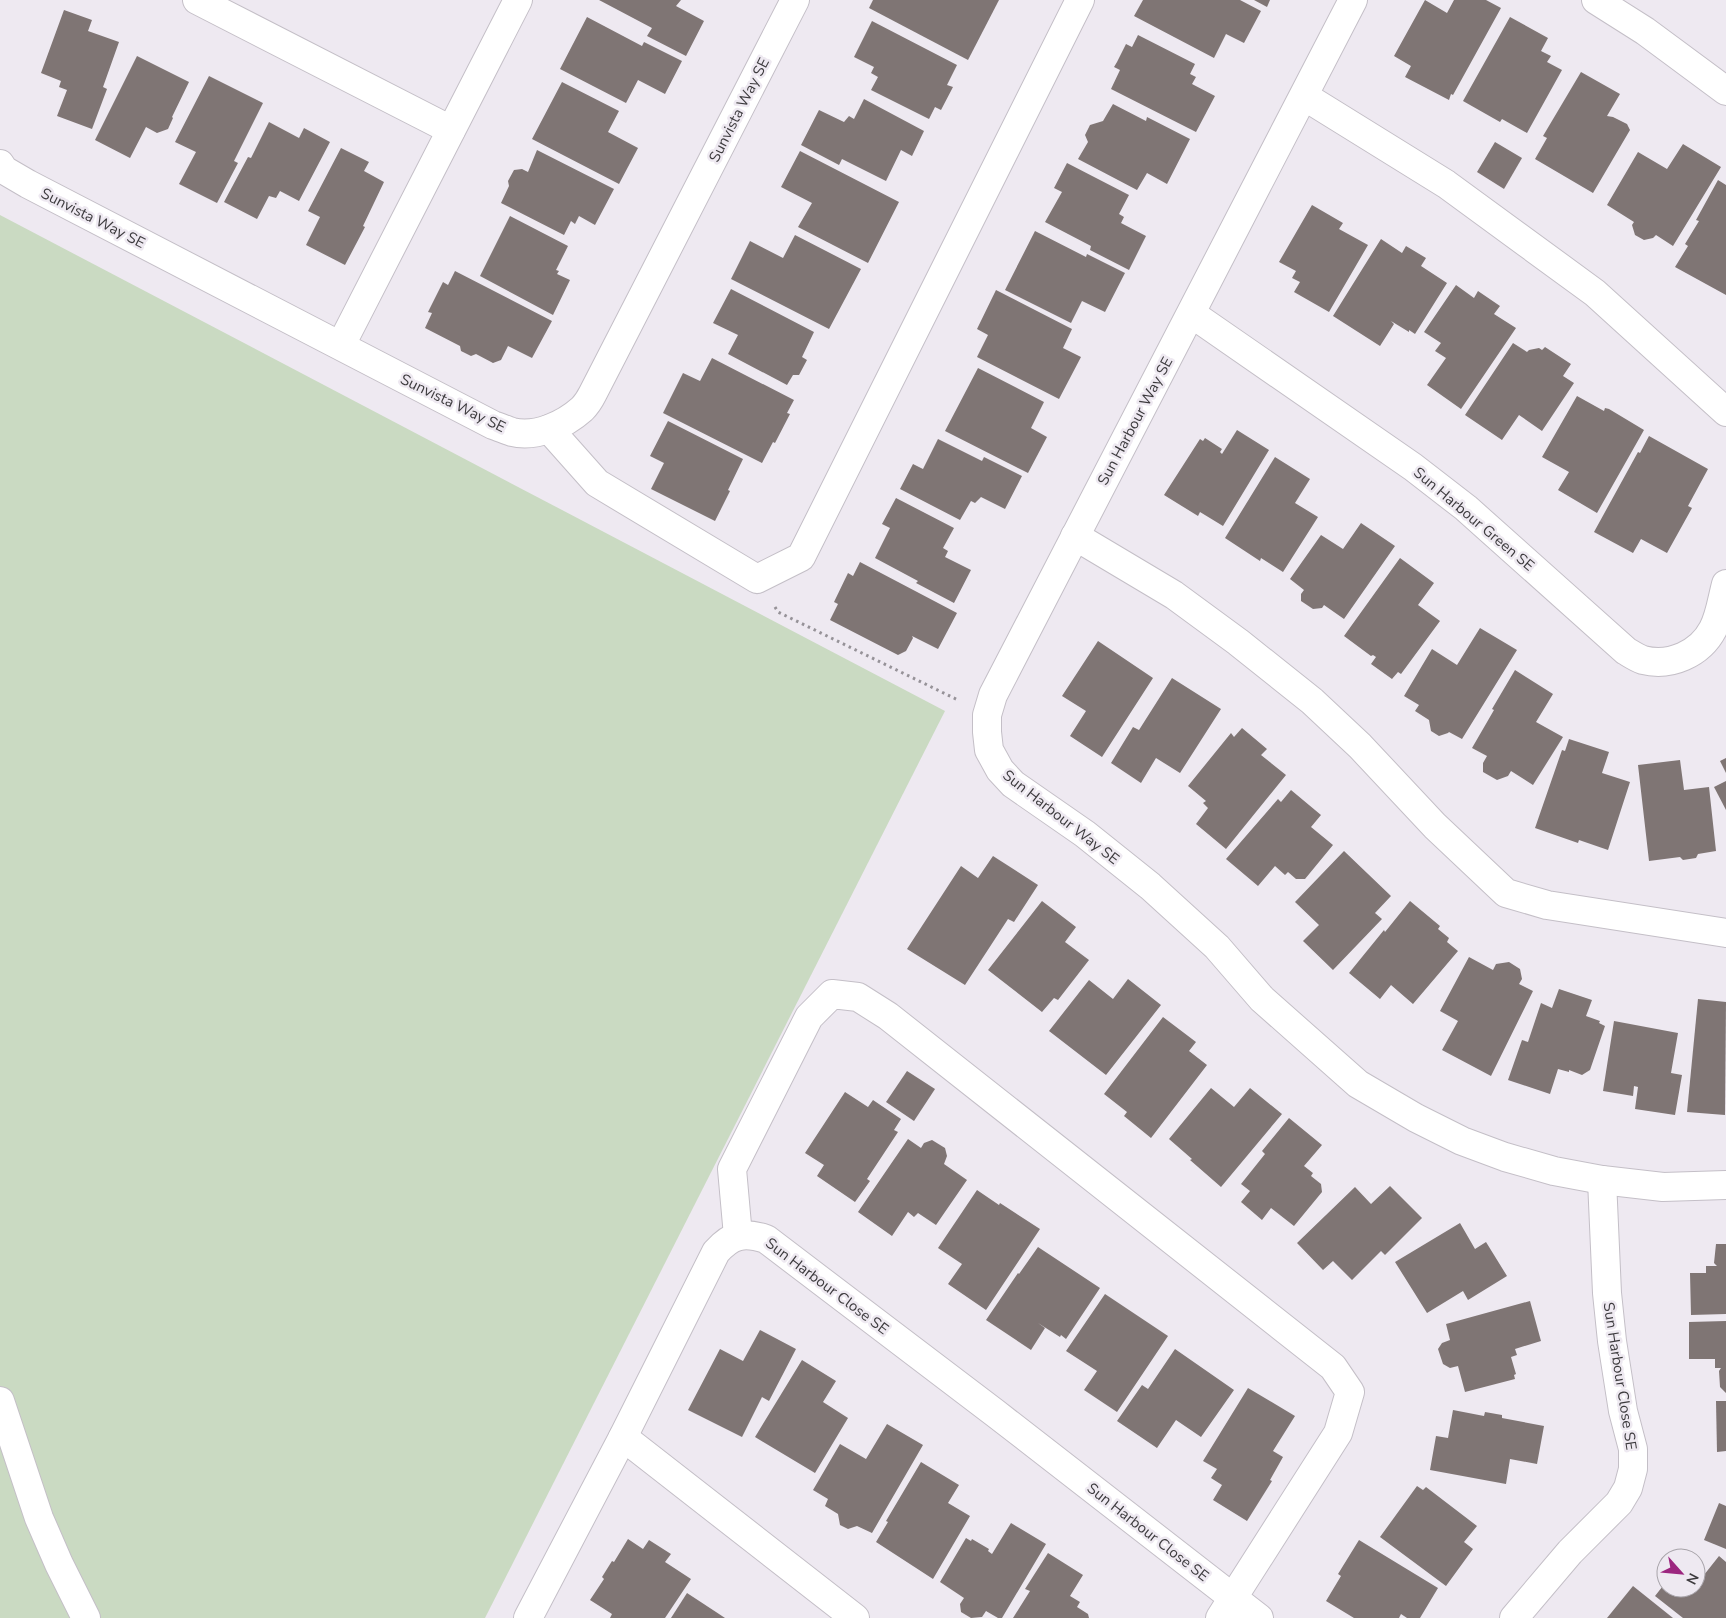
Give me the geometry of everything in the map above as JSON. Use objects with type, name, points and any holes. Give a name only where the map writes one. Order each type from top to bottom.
[{"type":"main road","points":[[197,0],[451,130]]},
{"type":"main road","points":[[341,346],[518,0]]},
{"type":"main road","name":"Sunvista Way SE","points":[[0,164],[4,170],[28,184],[493,425],[513,432],[532,433],[549,429],[568,420],[583,408],[593,393],[795,0]]},
{"type":"main road","points":[[549,429],[597,483],[757,579],[801,558],[1080,0]]},
{"type":"main road","name":"Sun Harbour Way SE","points":[[1353,0],[993,695],[987,715],[990,750],[1000,770],[1013,784],[1085,834],[1150,886],[1217,947],[1262,999],[1358,1084],[1416,1118],[1462,1141],[1505,1157],[1554,1171],[1602,1180],[1663,1187],[1726,1185]]},
{"type":"main road","points":[[1596,0],[1645,32],[1726,91]]},
{"type":"main road","points":[[1304,96],[1446,184],[1595,293],[1726,412]]},
{"type":"main road","name":"Sun Harbour Green SE","points":[[1192,314],[1413,467],[1466,508],[1626,651],[1642,660],[1660,662],[1678,659],[1693,652],[1704,642],[1713,629],[1726,584]]},
{"type":"main road","points":[[1075,536],[1174,595],[1238,642],[1312,702],[1360,746],[1435,826],[1506,893],[1547,905],[1726,933]]},
{"type":"main road","points":[[528,1618],[623,1437],[716,1252],[725,1242],[738,1236],[732,1170],[809,1017],[832,994],[858,997],[888,1016],[1333,1367],[1350,1392],[1338,1433],[1227,1608]]},
{"type":"main road","name":"Sun Harbour Close SE","points":[[1514,1618],[1570,1552],[1619,1503],[1628,1488],[1633,1468],[1633,1449],[1623,1411],[1612,1341],[1607,1292],[1602,1180]]},
{"type":"main road","name":"Sun Harbour Close SE","points":[[738,1236],[752,1235],[766,1239],[995,1413],[1227,1608],[1259,1618]]},
{"type":"main road","points":[[0,1401],[39,1518],[86,1618]]},
{"type":"main road","points":[[623,1437],[855,1618]]},
{"type":"path","points":[[757,579],[778,612],[987,715]]},
{"type":"green space","points":[[0,215],[945,711],[485,1618],[0,1618]]},
{"type":"building","points":[[599,0],[681,0],[676,6],[704,21],[686,56],[647,36],[652,28]]},
{"type":"building","points":[[873,0],[999,0],[968,60],[869,8]]},
{"type":"building","points":[[1143,0],[1240,0],[1261,11],[1244,43],[1226,34],[1214,58],[1134,16]]},
{"type":"building","points":[[1254,0],[1270,0],[1267,7]]},
{"type":"building","points":[[1425,0],[1447,13],[1454,0],[1486,0],[1501,8],[1449,100],[1405,77],[1411,66],[1394,56]]},
{"type":"building","points":[[64,10],[92,20],[88,31],[119,42],[103,87],[107,89],[92,129],[57,116],[67,90],[59,87],[61,81],[41,73]]},
{"type":"building","points":[[587,17],[642,46],[644,42],[682,61],[665,94],[638,80],[626,103],[560,69]]},
{"type":"building","points":[[1510,17],[1548,38],[1541,51],[1551,56],[1547,62],[1562,70],[1527,133],[1502,119],[1500,122],[1463,101]]},
{"type":"building","points":[[872,21],[957,65],[947,85],[953,87],[941,110],[935,107],[929,119],[871,90],[878,77],[871,73],[874,67],[854,57]]},
{"type":"building","points":[[1138,35],[1195,64],[1190,74],[1196,77],[1192,84],[1215,96],[1196,132],[1111,89],[1120,70],[1114,67],[1126,44],[1132,47]]},
{"type":"building","points":[[137,56],[189,82],[168,129],[157,133],[146,127],[130,158],[95,140]]},
{"type":"building","points":[[1581,72],[1620,94],[1607,116],[1627,124],[1630,130],[1593,193],[1535,159],[1547,138],[1543,136]]},
{"type":"building","points":[[209,76],[263,103],[234,161],[238,163],[217,203],[179,184],[196,152],[175,142]]},
{"type":"building","points":[[562,82],[619,111],[608,132],[638,148],[619,184],[532,139]]},
{"type":"building","points":[[864,99],[924,131],[912,156],[901,150],[886,181],[842,159],[839,165],[801,145],[819,110],[844,122],[849,116],[854,119]]},
{"type":"building","points":[[1113,104],[1146,121],[1147,117],[1190,139],[1167,184],[1147,173],[1137,190],[1078,159],[1088,142],[1085,135],[1090,125],[1103,121]]},
{"type":"building","points":[[269,122],[299,138],[304,128],[330,142],[299,201],[280,191],[276,198],[269,196],[257,219],[224,202],[248,157],[251,158]]},
{"type":"building","points":[[1495,142],[1522,158],[1504,189],[1477,172]]},
{"type":"building","points":[[1683,144],[1721,167],[1673,246],[1656,235],[1653,238],[1644,240],[1635,235],[1632,225],[1634,222],[1607,205],[1638,152],[1667,169]]},
{"type":"building","points":[[341,148],[369,162],[364,171],[384,182],[363,226],[365,227],[345,265],[306,245],[320,217],[308,211]]},
{"type":"building","points":[[537,150],[614,189],[595,225],[579,216],[575,224],[571,221],[564,235],[501,203],[509,186],[508,181],[514,170],[522,169],[528,172]]},
{"type":"building","points":[[800,151],[899,202],[868,263],[798,227],[812,203],[781,187]]},
{"type":"building","points":[[1067,163],[1129,195],[1119,214],[1124,217],[1121,223],[1146,236],[1129,270],[1090,250],[1091,246],[1045,222],[1062,192],[1054,188]]},
{"type":"building","points":[[1718,180],[1726,185],[1726,295],[1675,267],[1688,246],[1685,244],[1699,221],[1696,220]]},
{"type":"building","points":[[1312,205],[1343,223],[1339,229],[1368,245],[1329,312],[1294,292],[1300,282],[1292,278],[1296,271],[1279,262]]},
{"type":"building","points":[[510,216],[568,246],[556,270],[559,271],[557,274],[570,280],[553,315],[480,276]]},
{"type":"building","points":[[1035,231],[1086,257],[1087,254],[1125,273],[1105,312],[1082,301],[1071,323],[1005,290]]},
{"type":"building","points":[[795,235],[861,269],[829,329],[731,279],[750,241],[783,258]]},
{"type":"building","points":[[1381,239],[1402,253],[1406,246],[1426,258],[1421,266],[1447,283],[1415,334],[1391,321],[1394,324],[1380,346],[1333,316]]},
{"type":"building","points":[[455,271],[552,321],[532,358],[508,346],[501,360],[493,363],[476,354],[471,356],[461,351],[460,346],[425,328],[432,313],[428,312],[443,282],[448,285]]},
{"type":"building","points":[[1456,285],[1474,298],[1478,291],[1500,306],[1494,314],[1516,328],[1461,409],[1427,385],[1446,358],[1435,351],[1441,343],[1424,332]]},
{"type":"building","points":[[731,289],[814,332],[802,357],[807,360],[799,375],[793,375],[787,385],[728,354],[738,335],[713,323]]},
{"type":"building","points":[[996,290],[1072,329],[1063,348],[1081,357],[1059,399],[977,357],[988,335],[977,329]]},
{"type":"building","points":[[1513,343],[1527,352],[1539,348],[1542,350],[1545,347],[1571,364],[1563,376],[1574,383],[1542,431],[1519,415],[1502,440],[1465,415]]},
{"type":"building","points":[[712,358],[794,400],[787,413],[790,414],[762,463],[663,413],[683,373],[700,381]]},
{"type":"building","points":[[978,368],[1044,402],[1031,428],[1047,437],[1028,473],[945,431]]},
{"type":"building","points":[[1577,396],[1604,411],[1605,408],[1609,409],[1644,430],[1597,513],[1558,490],[1569,472],[1542,457]]},
{"type":"building","points":[[668,421],[743,459],[715,521],[651,489],[664,463],[650,456]]},
{"type":"building","points":[[1237,430],[1269,450],[1223,526],[1200,512],[1198,516],[1164,495],[1200,439],[1203,441],[1205,438],[1222,449],[1220,452],[1222,454]]},
{"type":"building","points":[[1649,436],[1708,469],[1688,506],[1692,508],[1667,553],[1641,539],[1633,553],[1594,532],[1638,452],[1640,453]]},
{"type":"building","points":[[938,439],[982,461],[984,457],[1022,476],[1005,509],[981,497],[975,503],[971,501],[960,520],[900,489],[913,464],[923,469]]},
{"type":"building","points":[[1275,457],[1310,479],[1295,503],[1318,517],[1283,572],[1261,558],[1260,561],[1225,538]]},
{"type":"building","points":[[896,498],[954,528],[943,548],[948,551],[945,557],[971,570],[954,603],[875,558],[890,528],[882,524]]},
{"type":"building","points":[[1361,523],[1395,546],[1344,619],[1324,605],[1322,608],[1313,609],[1301,601],[1301,594],[1304,590],[1290,579],[1321,535],[1343,549]]},
{"type":"building","points":[[1400,558],[1434,583],[1418,605],[1440,621],[1401,674],[1398,672],[1392,679],[1371,664],[1376,657],[1371,656],[1344,636]]},
{"type":"building","points":[[860,562],[957,613],[938,649],[912,636],[913,638],[906,651],[898,655],[830,620],[838,604],[834,602],[848,573],[853,576]]},
{"type":"building","points":[[1480,628],[1517,650],[1462,739],[1449,732],[1439,736],[1431,731],[1429,720],[1415,711],[1419,705],[1404,696],[1432,649],[1457,665]]},
{"type":"building","points":[[1098,641],[1153,678],[1102,757],[1070,736],[1086,711],[1062,696]]},
{"type":"building","points":[[1515,670],[1553,694],[1536,722],[1563,737],[1533,785],[1511,771],[1508,776],[1497,780],[1483,772],[1483,763],[1487,756],[1472,748]]},
{"type":"building","points":[[1172,678],[1221,709],[1180,773],[1156,758],[1141,783],[1111,763],[1133,727],[1139,730]]},
{"type":"building","points":[[1242,728],[1267,749],[1261,755],[1286,775],[1226,849],[1196,824],[1208,808],[1203,803],[1206,801],[1188,786],[1231,733],[1234,737]]},
{"type":"building","points":[[1569,739],[1609,752],[1602,773],[1630,782],[1608,850],[1579,840],[1578,843],[1535,828],[1562,750],[1565,751]]},
{"type":"building","points":[[1726,758],[1726,773],[1720,761]]},
{"type":"building","points":[[1680,760],[1684,790],[1709,787],[1716,851],[1698,854],[1696,858],[1683,860],[1680,857],[1649,861],[1638,765]]},
{"type":"building","points":[[1726,781],[1726,810],[1714,787]]},
{"type":"building","points":[[1291,790],[1321,815],[1311,827],[1333,845],[1305,879],[1296,879],[1288,872],[1285,875],[1275,866],[1258,886],[1226,859],[1278,799],[1281,802]]},
{"type":"building","points":[[1344,851],[1391,896],[1375,913],[1382,919],[1333,970],[1303,941],[1319,925],[1295,902]]},
{"type":"building","points":[[993,856],[1038,885],[1014,922],[1008,919],[965,985],[907,949],[961,866],[978,878]]},
{"type":"building","points":[[1042,901],[1076,927],[1065,942],[1089,960],[1058,1000],[1054,998],[1042,1012],[988,970]]},
{"type":"building","points":[[1410,901],[1440,926],[1438,929],[1449,938],[1447,942],[1458,951],[1413,1004],[1391,985],[1380,999],[1349,973]]},
{"type":"building","points":[[1469,957],[1493,970],[1496,964],[1509,962],[1520,969],[1522,979],[1519,984],[1533,991],[1491,1076],[1442,1050],[1458,1021],[1440,1011]]},
{"type":"building","points":[[1128,979],[1161,1005],[1106,1075],[1049,1031],[1089,980],[1113,999]]},
{"type":"building","points":[[1559,989],[1592,1000],[1586,1016],[1600,1021],[1599,1023],[1605,1026],[1590,1070],[1582,1075],[1569,1070],[1569,1072],[1558,1069],[1550,1094],[1508,1080],[1522,1040],[1528,1042],[1541,1003],[1552,1008]]},
{"type":"building","points":[[1698,999],[1726,1002],[1725,1115],[1687,1112]]},
{"type":"building","points":[[1163,1017],[1196,1042],[1189,1051],[1207,1065],[1151,1138],[1124,1116],[1127,1112],[1104,1094]]},
{"type":"building","points":[[1614,1021],[1678,1033],[1671,1073],[1682,1075],[1675,1115],[1635,1109],[1638,1087],[1634,1086],[1633,1096],[1603,1091]]},
{"type":"building","points":[[907,1071],[935,1089],[914,1121],[886,1102]]},
{"type":"building","points":[[1211,1088],[1234,1107],[1250,1088],[1282,1114],[1221,1187],[1169,1139]]},
{"type":"building","points":[[845,1092],[868,1107],[873,1100],[901,1119],[894,1130],[898,1132],[867,1179],[870,1181],[855,1202],[817,1176],[824,1165],[805,1153]]},
{"type":"building","points":[[1289,1118],[1322,1145],[1304,1166],[1313,1173],[1311,1176],[1321,1184],[1322,1192],[1294,1226],[1271,1208],[1262,1220],[1241,1202],[1250,1191],[1241,1184],[1265,1154],[1262,1151]]},
{"type":"building","points":[[908,1139],[921,1148],[924,1143],[932,1140],[945,1148],[947,1156],[944,1164],[967,1180],[936,1225],[918,1213],[914,1217],[908,1212],[892,1236],[858,1212]]},
{"type":"building","points":[[1390,1186],[1422,1218],[1385,1255],[1381,1251],[1352,1280],[1333,1261],[1323,1270],[1297,1243],[1355,1187],[1371,1204]]},
{"type":"building","points":[[977,1190],[1040,1229],[986,1310],[948,1284],[962,1264],[938,1248]]},
{"type":"building","points":[[1460,1223],[1475,1249],[1486,1242],[1507,1276],[1468,1300],[1463,1291],[1427,1313],[1395,1262]]},
{"type":"building","points":[[1716,1244],[1726,1244],[1726,1314],[1691,1315],[1690,1273],[1706,1273],[1706,1266],[1717,1266],[1714,1263]]},
{"type":"building","points":[[1038,1247],[1100,1288],[1066,1339],[1038,1323],[1045,1328],[1031,1350],[986,1320]]},
{"type":"building","points":[[1105,1294],[1168,1336],[1117,1412],[1084,1390],[1097,1371],[1066,1351]]},
{"type":"building","points":[[1530,1301],[1541,1341],[1515,1349],[1517,1355],[1511,1357],[1516,1374],[1514,1375],[1515,1379],[1465,1392],[1458,1366],[1450,1368],[1443,1364],[1438,1349],[1442,1343],[1450,1340],[1446,1324]]},
{"type":"building","points":[[1726,1321],[1726,1393],[1720,1387],[1719,1371],[1721,1368],[1715,1368],[1715,1359],[1689,1359],[1689,1322]]},
{"type":"building","points":[[760,1330],[796,1349],[769,1401],[762,1397],[742,1437],[688,1410],[720,1349],[743,1361]]},
{"type":"building","points":[[1175,1349],[1234,1390],[1201,1437],[1176,1420],[1157,1448],[1117,1421],[1142,1385],[1148,1389]]},
{"type":"building","points":[[802,1360],[836,1381],[823,1402],[848,1418],[815,1473],[755,1437]]},
{"type":"building","points":[[1248,1388],[1295,1416],[1273,1451],[1283,1457],[1270,1480],[1272,1481],[1247,1521],[1213,1500],[1222,1485],[1211,1478],[1217,1469],[1203,1461]]},
{"type":"building","points":[[1716,1401],[1726,1401],[1726,1451],[1717,1452]]},
{"type":"building","points":[[1453,1410],[1484,1416],[1485,1412],[1502,1415],[1502,1418],[1544,1426],[1537,1464],[1510,1459],[1506,1484],[1430,1470],[1436,1436],[1448,1438]]},
{"type":"building","points":[[887,1424],[923,1445],[872,1533],[857,1526],[848,1529],[840,1525],[838,1514],[825,1506],[828,1499],[813,1490],[840,1444],[866,1459]]},
{"type":"building","points":[[921,1462],[959,1485],[948,1503],[970,1516],[933,1579],[876,1542],[888,1522],[886,1521]]},
{"type":"building","points":[[1417,1486],[1423,1490],[1426,1487],[1477,1526],[1464,1542],[1473,1549],[1446,1586],[1380,1537]]},
{"type":"building","points":[[1719,1503],[1726,1506],[1726,1549],[1704,1540]]},
{"type":"building","points":[[1011,1523],[1046,1544],[1002,1618],[998,1618],[986,1611],[982,1617],[971,1618],[961,1612],[960,1604],[964,1598],[940,1582],[966,1538],[971,1541],[972,1539],[989,1549],[988,1551],[992,1554]]},
{"type":"building","points":[[628,1539],[643,1549],[649,1540],[671,1554],[665,1562],[691,1579],[665,1618],[610,1618],[612,1614],[590,1600],[604,1579],[602,1577]]},
{"type":"building","points":[[1359,1540],[1438,1588],[1420,1618],[1407,1618],[1401,1614],[1399,1618],[1354,1618],[1326,1601],[1341,1576],[1338,1574]]},
{"type":"building","points":[[1048,1553],[1083,1575],[1070,1596],[1080,1602],[1077,1607],[1088,1614],[1089,1618],[1013,1618],[1030,1591],[1025,1589]]},
{"type":"building","points":[[1719,1556],[1726,1562],[1726,1618],[1683,1618],[1658,1598],[1706,1598],[1706,1572]]},
{"type":"building","points":[[1633,1586],[1673,1618],[1607,1618]]},
{"type":"building","points":[[687,1593],[716,1612],[725,1618],[671,1618]]}]
